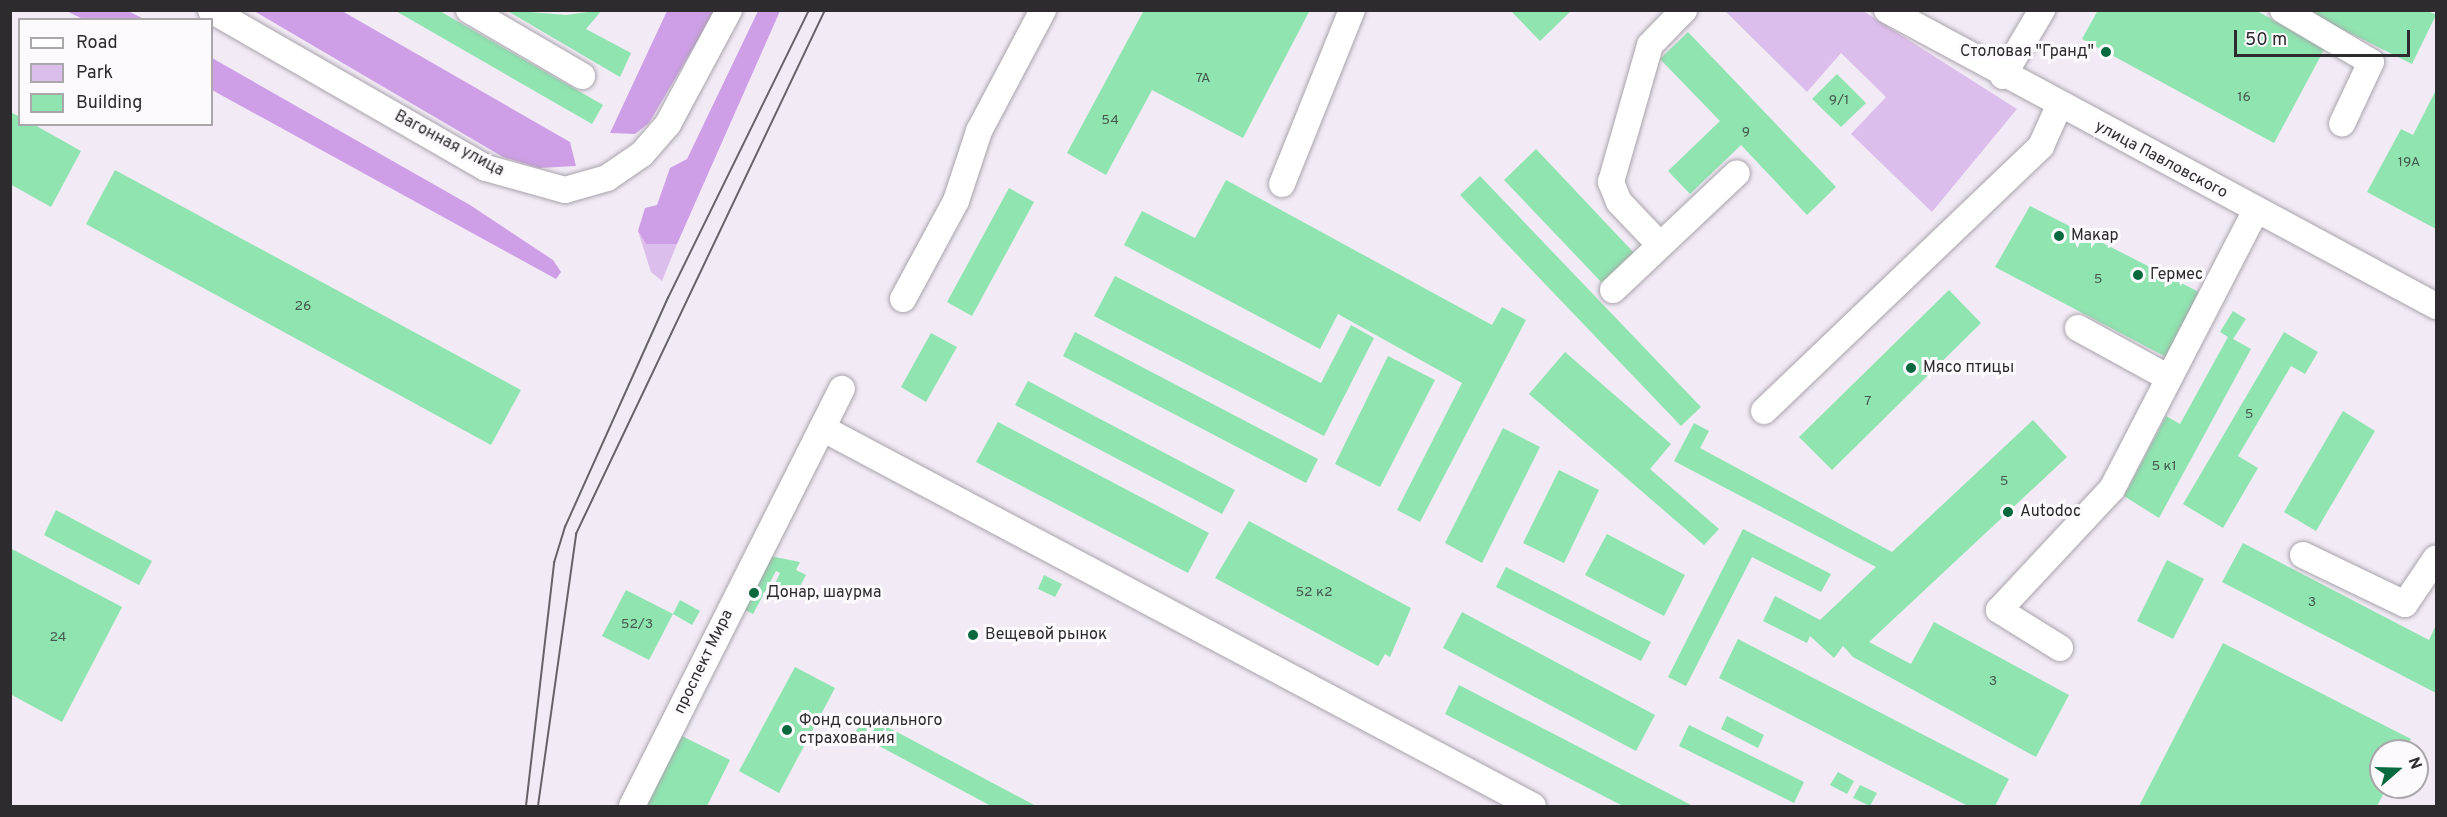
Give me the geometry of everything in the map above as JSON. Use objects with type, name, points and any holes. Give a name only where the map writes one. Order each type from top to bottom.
[{"type":"street","name":"Вагонная улица","points":[[211,10],[486,168],[565,190],[607,178],[642,154],[668,124],[729,10]]},
{"type":"street","points":[[469,10],[582,76]]},
{"type":"street","points":[[903,299],[956,201],[979,131],[1043,10]]},
{"type":"street","points":[[1282,184],[1352,10]]},
{"type":"street","points":[[1660,244],[1619,202],[1611,182],[1650,45],[1684,10]]},
{"type":"street","name":"улица Павловского","points":[[1887,10],[2002,76],[2436,306]]},
{"type":"street","points":[[2002,76],[2042,10]]},
{"type":"street","points":[[2283,10],[2371,62],[2342,124]]},
{"type":"street","points":[[1764,411],[2041,146],[2059,106]]},
{"type":"street","points":[[1613,290],[1737,173]]},
{"type":"street","points":[[2060,648],[1999,610],[2112,489],[2167,377],[2256,210]]},
{"type":"street","points":[[2078,328],[2167,377]]},
{"type":"street","name":"проспект Мира","points":[[632,807],[842,389]]},
{"type":"street","points":[[822,428],[1533,807]]},
{"type":"street","points":[[2303,555],[2405,604],[2436,558]]},
{"type":"green space","points":[[1725,11],[1863,11],[2017,109],[1932,212],[1851,134],[1886,97],[1841,53],[1807,92]]},
{"type":"green space","points":[[638,231],[646,244],[677,244],[662,281],[651,272]]},
{"type":"shaded area","points":[[66,11],[128,11],[142,18],[81,18]]},
{"type":"shaded area","points":[[254,11],[342,11],[570,142],[576,166],[539,168],[503,157]]},
{"type":"shaded area","points":[[667,11],[715,11],[649,123],[635,134],[610,133]]},
{"type":"shaded area","points":[[758,11],[780,11],[677,244],[646,244],[638,231],[645,208],[657,205],[670,168],[687,159]]},
{"type":"shaded area","points":[[213,59],[470,205],[553,260],[561,272],[556,279],[213,91]]},
{"type":"building","points":[[394,10],[438,10],[603,105],[592,124]]},
{"type":"building","points":[[506,10],[566,15],[602,10],[586,29],[631,53],[620,77]]},
{"type":"building","points":[[1144,10],[1310,10],[1243,138],[1152,90],[1106,175],[1067,153]]},
{"type":"building","points":[[1510,10],[1572,10],[1540,41]]},
{"type":"building","points":[[2098,10],[2255,10],[2325,48],[2274,143],[2082,39]]},
{"type":"building","points":[[2304,10],[2426,10],[2436,15],[2412,64]]},
{"type":"building","points":[[1688,32],[1836,187],[1807,215],[1741,145],[1690,194],[1668,171],[1720,121],[1660,59]]},
{"type":"building","points":[[1837,74],[1866,103],[1841,127],[1812,99]]},
{"type":"building","points":[[2436,90],[2436,229],[2367,192],[2401,129],[2413,135]]},
{"type":"building","points":[[10,112],[18,116],[18,126],[37,126],[81,151],[51,207],[10,184]]},
{"type":"building","points":[[1536,149],[1636,255],[1604,285],[1504,180]]},
{"type":"building","points":[[115,170],[521,390],[491,445],[86,224]]},
{"type":"building","points":[[1480,176],[1701,407],[1681,426],[1460,195]]},
{"type":"building","points":[[1226,180],[1492,325],[1502,307],[1526,320],[1420,522],[1397,510],[1462,383],[1338,314],[1320,349],[1124,245],[1142,211],[1195,238]]},
{"type":"building","points":[[1009,188],[1034,202],[972,316],[947,302]]},
{"type":"building","points":[[2030,206],[2199,292],[2166,357],[1995,267]]},
{"type":"building","points":[[1115,276],[1321,383],[1351,325],[1374,338],[1324,436],[1094,316]]},
{"type":"building","points":[[1949,290],[1981,323],[1832,470],[1799,437]]},
{"type":"building","points":[[2233,311],[2246,319],[2233,339],[2251,349],[2159,518],[2124,496],[2166,416],[2180,424],[2228,337],[2220,332]]},
{"type":"building","points":[[1075,332],[1318,459],[1306,483],[1063,356]]},
{"type":"building","points":[[2284,332],[2318,352],[2305,374],[2291,366],[2238,456],[2258,468],[2223,528],[2183,504]]},
{"type":"building","points":[[931,333],[957,347],[926,402],[901,387]]},
{"type":"building","points":[[1565,352],[1671,444],[1650,469],[1719,529],[1704,545],[1529,394]]},
{"type":"building","points":[[1388,356],[1435,380],[1380,487],[1335,464]]},
{"type":"building","points":[[1028,381],[1235,490],[1222,514],[1015,405]]},
{"type":"building","points":[[2343,411],[2375,431],[2316,531],[2284,512]]},
{"type":"building","points":[[2033,420],[2067,457],[1869,642],[1911,664],[1934,622],[2069,695],[2036,757],[1853,657],[1843,646],[1834,658],[1810,636],[1807,643],[1763,621],[1775,596],[1820,620],[1876,567],[1674,461],[1694,423],[1709,431],[1700,448],[1892,552]]},
{"type":"building","points":[[998,422],[1209,533],[1188,573],[976,462]]},
{"type":"building","points":[[1503,428],[1540,447],[1482,563],[1445,543]]},
{"type":"building","points":[[1559,470],[1599,490],[1564,563],[1523,543]]},
{"type":"building","points":[[56,510],[152,561],[139,585],[44,535]]},
{"type":"building","points":[[1249,521],[1411,608],[1390,657],[1385,654],[1378,666],[1215,578]]},
{"type":"building","points":[[1743,529],[1831,574],[1821,592],[1752,557],[1686,686],[1668,677]]},
{"type":"building","points":[[1607,534],[1685,575],[1664,616],[1585,575]]},
{"type":"building","points":[[2243,543],[2429,640],[2436,625],[2436,693],[2222,582]]},
{"type":"building","points":[[10,548],[122,607],[62,722],[10,694]]},
{"type":"building","points":[[770,556],[800,562],[796,570],[806,575],[795,596],[774,586],[780,573],[776,571],[753,614],[743,609]]},
{"type":"building","points":[[2167,560],[2204,579],[2173,639],[2137,621]]},
{"type":"building","points":[[1506,567],[1651,642],[1641,661],[1496,587]]},
{"type":"building","points":[[1044,575],[1062,584],[1055,597],[1038,589]]},
{"type":"building","points":[[626,590],[673,614],[649,660],[602,636]]},
{"type":"building","points":[[680,600],[700,611],[692,625],[673,614]]},
{"type":"building","points":[[1462,612],[1655,715],[1636,751],[1443,648]]},
{"type":"building","points":[[1738,639],[2009,779],[1995,806],[1968,806],[1719,678]]},
{"type":"building","points":[[2223,643],[2411,739],[2369,739],[2369,799],[2381,799],[2377,806],[2139,806]]},
{"type":"building","name":"Фонд социального страхования","points":[[795,667],[835,688],[779,793],[739,771]]},
{"type":"building","points":[[1459,685],[1693,806],[1623,806],[1445,714]]},
{"type":"building","points":[[865,715],[1036,806],[991,806],[855,733]]},
{"type":"building","points":[[1727,716],[1764,735],[1758,748],[1721,729]]},
{"type":"building","points":[[1689,725],[1804,782],[1794,803],[1679,746]]},
{"type":"building","points":[[678,734],[730,760],[707,806],[642,806]]},
{"type":"building","points":[[1838,772],[1854,781],[1847,794],[1830,785]]},
{"type":"building","points":[[1860,785],[1877,793],[1870,806],[1853,798]]},
{"type":"tram line","points":[[526,806],[554,563],[565,527],[668,298],[809,10]]},
{"type":"tram line","points":[[538,806],[576,534],[825,10]]},
{"type":"place","name":"Столовая \"Гранд\"","points":[[2106,52]]},
{"type":"place","name":"Макар","points":[[2059,236]]},
{"type":"place","name":"Гермес","points":[[2138,275]]},
{"type":"place","name":"Мясо птицы","points":[[1911,368]]},
{"type":"place","name":"Autodoc","points":[[2008,512]]},
{"type":"place","name":"Донар, шаурма","points":[[754,593]]},
{"type":"place","name":"Вещевой рынок","points":[[973,635]]},
{"type":"place","name":"Фонд социального страхования","points":[[787,730]]}]
